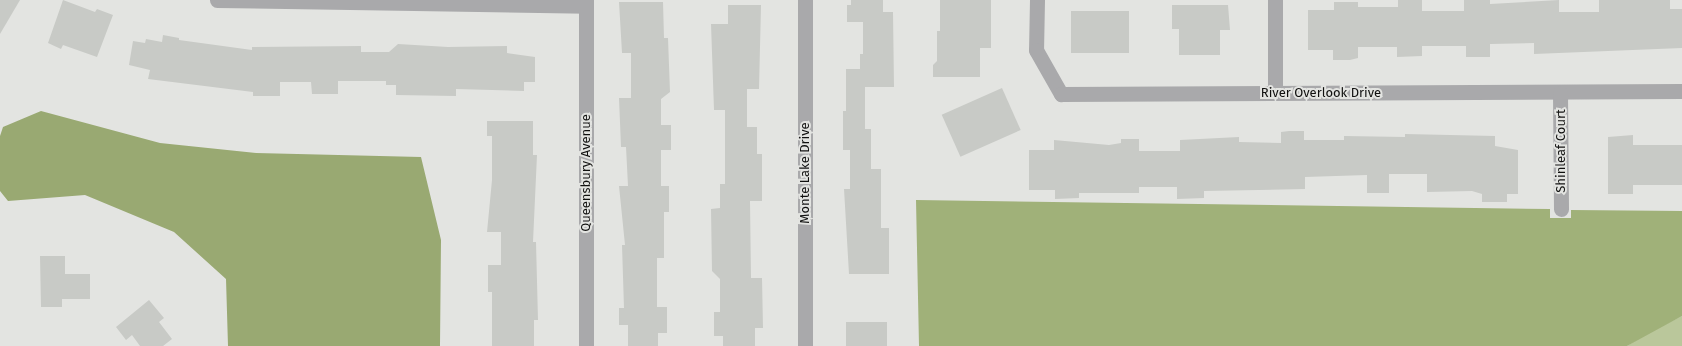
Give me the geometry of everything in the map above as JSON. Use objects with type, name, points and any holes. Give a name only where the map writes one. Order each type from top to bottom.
[{"type":"street","points":[[217,0],[586,3]]},
{"type":"street","name":"Monte Lake Drive","points":[[805,0],[805,346]]},
{"type":"street","name":"River Overlook Drive","points":[[1037,0],[1036,50],[1061,94],[1682,92]]},
{"type":"street","points":[[1275,0],[1275,93]]},
{"type":"street","name":"Queensbury Avenue","points":[[586,3],[586,346]]},
{"type":"street","name":"Shinleaf Court","points":[[1560,93],[1561,209]]},
{"type":"shaded area","points":[[41,111],[160,143],[256,153],[421,157],[441,240],[440,346],[228,346],[226,279],[174,232],[85,195],[8,201],[0,191],[0,136],[3,127]]},
{"type":"shaded area","points":[[916,200],[1550,209],[1550,218],[1571,218],[1571,210],[1682,211],[1682,316],[1627,346],[919,346]]},
{"type":"shaded area","points":[[1682,316],[1682,346],[1627,346],[1647,333]]},
{"type":"building","points":[[0,0],[20,0],[0,34]]},
{"type":"building","points":[[63,0],[95,12],[97,9],[113,15],[97,57],[63,45],[61,49],[48,43]]},
{"type":"building","points":[[851,0],[883,0],[883,12],[893,12],[894,87],[865,87],[865,129],[871,129],[871,169],[881,169],[881,228],[889,228],[889,274],[849,274],[844,189],[850,189],[850,150],[843,150],[843,111],[846,111],[846,69],[860,69],[860,54],[863,54],[863,22],[847,22],[847,5],[851,5]]},
{"type":"building","points":[[940,0],[991,0],[991,48],[980,48],[980,77],[933,77],[933,65],[937,61],[937,31],[940,31]]},
{"type":"building","points":[[1398,0],[1422,0],[1422,11],[1464,11],[1464,0],[1490,0],[1490,4],[1559,0],[1559,12],[1599,12],[1599,0],[1670,0],[1670,9],[1682,9],[1682,48],[1534,54],[1534,43],[1490,44],[1490,57],[1466,57],[1466,46],[1422,46],[1422,56],[1397,57],[1397,47],[1358,47],[1358,58],[1350,60],[1333,60],[1333,50],[1308,50],[1308,10],[1334,10],[1334,2],[1358,2],[1358,7],[1398,7]]},
{"type":"building","points":[[619,2],[663,2],[664,38],[668,38],[670,92],[661,99],[661,125],[671,125],[671,150],[661,150],[661,186],[669,186],[669,212],[664,212],[664,258],[657,258],[657,307],[667,307],[667,333],[658,333],[658,346],[628,346],[628,325],[619,325],[619,308],[624,308],[622,245],[625,245],[619,186],[628,186],[626,147],[621,147],[619,98],[631,98],[631,53],[622,53]]},
{"type":"building","points":[[728,5],[761,5],[759,89],[747,89],[747,127],[757,127],[757,154],[762,154],[762,201],[750,201],[751,278],[762,278],[763,328],[755,328],[755,346],[723,346],[723,336],[714,336],[714,312],[720,312],[720,279],[712,271],[711,209],[720,208],[720,184],[725,184],[725,110],[714,110],[711,24],[728,24]]},
{"type":"building","points":[[1172,5],[1228,5],[1230,30],[1220,30],[1220,55],[1179,55],[1179,29],[1172,29]]},
{"type":"building","points":[[1071,11],[1129,11],[1129,53],[1071,53]]},
{"type":"building","points":[[163,35],[179,38],[179,40],[252,50],[252,47],[361,46],[361,52],[389,52],[398,44],[448,47],[507,46],[507,53],[535,57],[535,82],[524,82],[524,91],[456,89],[456,96],[396,95],[396,85],[386,85],[386,81],[338,81],[338,94],[312,94],[311,82],[280,82],[280,96],[253,96],[253,92],[148,79],[150,70],[129,65],[133,41],[145,43],[146,39],[162,42]]},
{"type":"building","points":[[1002,88],[1021,130],[960,157],[942,115]]},
{"type":"building","points":[[487,121],[533,121],[533,155],[537,155],[533,242],[536,242],[538,320],[534,320],[534,346],[492,346],[492,292],[488,292],[488,265],[501,265],[501,232],[487,232],[492,180],[492,136],[487,136]]},
{"type":"building","points":[[1304,131],[1304,140],[1344,140],[1344,136],[1405,137],[1405,134],[1495,136],[1495,146],[1518,150],[1518,194],[1507,194],[1507,202],[1482,202],[1482,194],[1472,191],[1427,192],[1427,174],[1389,174],[1389,193],[1367,193],[1367,175],[1305,177],[1305,189],[1204,191],[1204,198],[1177,199],[1177,187],[1139,187],[1139,193],[1079,193],[1079,198],[1055,199],[1055,190],[1029,190],[1029,150],[1054,150],[1054,140],[1109,145],[1121,143],[1121,139],[1139,139],[1139,151],[1180,151],[1180,140],[1239,137],[1239,142],[1281,143],[1281,132]]},
{"type":"building","points":[[1633,135],[1633,145],[1682,145],[1682,185],[1633,185],[1633,194],[1608,194],[1608,137]]},
{"type":"building","points":[[40,256],[65,256],[65,274],[90,274],[90,299],[62,299],[62,307],[41,307]]},
{"type":"building","points":[[149,300],[164,318],[159,322],[172,339],[163,346],[140,346],[132,335],[126,340],[116,327]]},
{"type":"building","points":[[846,322],[887,322],[887,346],[846,346]]}]
